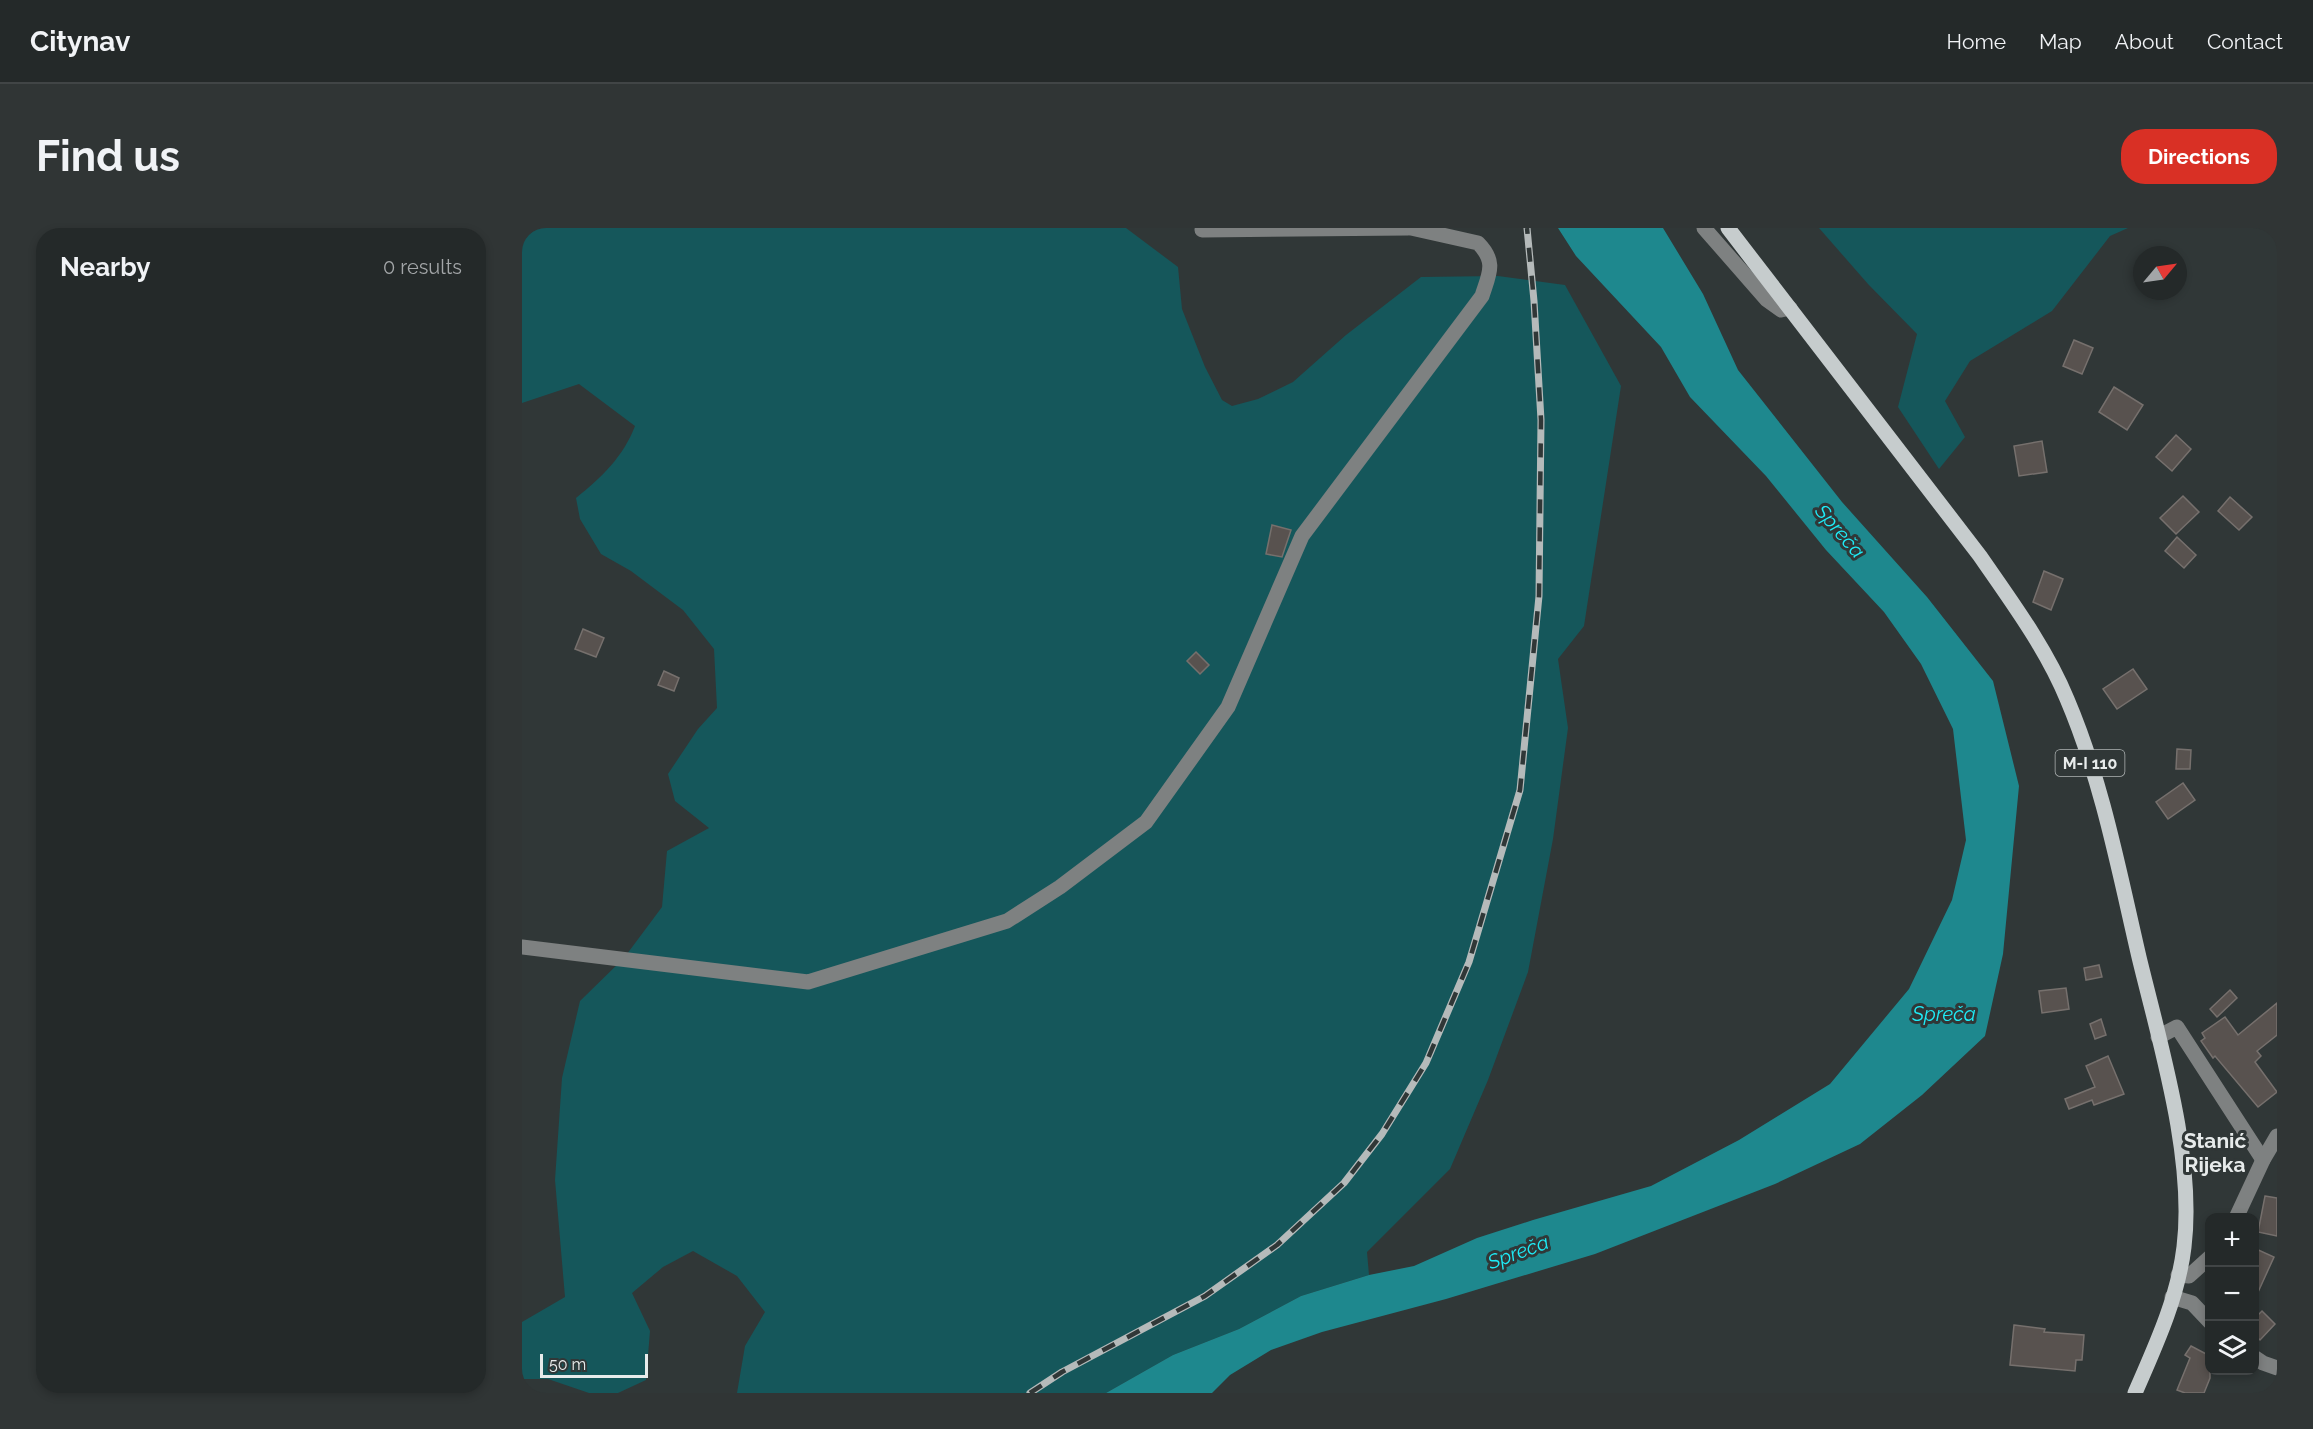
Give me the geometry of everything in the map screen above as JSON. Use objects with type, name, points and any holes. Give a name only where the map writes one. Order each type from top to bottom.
[{"type":"main road","name":"M-I 110","points":[[1728,228],[1980,556],[2014,606],[2066,696],[2094,775],[2172,1098],[2182,1156],[2186,1209],[2184,1247],[2172,1297],[2156,1344],[2135,1393]]},
{"type":"street","points":[[522,947],[808,982],[1007,921],[1060,887],[1146,822],[1228,707],[1302,536],[1482,296],[1491,265],[1486,250],[1478,243],[1409,228],[1202,230]]},
{"type":"street","points":[[1704,228],[1767,300],[1781,310],[1790,308]]},
{"type":"street","points":[[2158,1037],[2177,1027],[2263,1160]]},
{"type":"street","points":[[2238,1213],[2277,1136]]},
{"type":"street","points":[[2178,1275],[2189,1276],[2205,1262]]},
{"type":"street","points":[[2172,1297],[2192,1303],[2209,1321]]},
{"type":"street","points":[[2259,1361],[2277,1368]]},
{"type":"shaded area","points":[[522,228],[1126,228],[1178,267],[1182,309],[1205,367],[1222,400],[1232,406],[1258,399],[1293,382],[1346,335],[1421,277],[1498,276],[1565,285],[1621,386],[1584,626],[1558,659],[1568,728],[1553,839],[1528,972],[1488,1080],[1450,1169],[1367,1252],[1369,1275],[1301,1296],[1239,1329],[1173,1355],[1106,1393],[737,1393],[745,1346],[765,1312],[737,1276],[693,1251],[663,1267],[632,1293],[650,1331],[646,1380],[618,1393],[589,1393],[548,1379],[522,1379],[522,1322],[565,1297],[555,1180],[562,1078],[580,1001],[624,958],[662,907],[667,851],[709,828],[675,801],[668,774],[698,729],[717,708],[714,649],[683,610],[631,571],[601,554],[580,519],[576,498],[611,466],[635,426],[579,384],[522,403]]},
{"type":"shaded area","points":[[1819,228],[2128,228],[2110,236],[2052,311],[1970,361],[1945,401],[1965,437],[1939,469],[1898,407],[1917,334],[1868,284]]},
{"type":"water","name":"Spreča","points":[[1558,228],[1663,228],[1703,294],[1738,370],[1842,502],[1927,597],[1993,681],[2019,786],[2003,954],[1985,1036],[1922,1095],[1860,1144],[1775,1184],[1595,1254],[1446,1299],[1322,1332],[1271,1350],[1230,1375],[1212,1393],[1106,1393],[1173,1355],[1239,1329],[1301,1296],[1369,1275],[1414,1266],[1477,1238],[1651,1186],[1739,1140],[1830,1084],[1909,989],[1952,900],[1966,840],[1953,729],[1921,664],[1884,612],[1826,550],[1766,476],[1690,397],[1661,347],[1576,256]]},
{"type":"building","points":[[2074,340],[2093,348],[2082,374],[2063,366]]},
{"type":"building","points":[[2114,387],[2143,405],[2127,430],[2099,412]]},
{"type":"building","points":[[2176,435],[2191,449],[2172,471],[2156,457]]},
{"type":"building","points":[[2042,441],[2047,472],[2019,476],[2014,446]]},
{"type":"building","points":[[2183,496],[2199,512],[2176,534],[2160,518]]},
{"type":"building","points":[[2230,497],[2252,517],[2239,530],[2218,511]]},
{"type":"building","points":[[1272,525],[1291,530],[1282,557],[1266,554]]},
{"type":"building","points":[[2177,537],[2196,555],[2184,568],[2165,551]]},
{"type":"building","points":[[2044,571],[2063,579],[2051,610],[2033,602]]},
{"type":"building","points":[[583,629],[604,638],[596,657],[575,649]]},
{"type":"building","points":[[1196,652],[1209,665],[1200,674],[1187,661]]},
{"type":"building","points":[[2133,669],[2147,689],[2117,709],[2103,689]]},
{"type":"building","points":[[664,671],[679,678],[674,691],[658,685]]},
{"type":"building","points":[[2177,749],[2191,750],[2190,769],[2176,769]]},
{"type":"building","points":[[2183,783],[2195,800],[2168,819],[2156,802]]},
{"type":"building","points":[[2099,965],[2102,977],[2086,980],[2084,968]]},
{"type":"building","points":[[2066,988],[2069,1009],[2042,1013],[2039,991]]},
{"type":"building","points":[[2230,990],[2237,998],[2217,1017],[2210,1009]]},
{"type":"building","points":[[2277,1003],[2277,1035],[2257,1051],[2261,1056],[2255,1062],[2277,1092],[2258,1107],[2215,1056],[2213,1058],[2201,1041],[2205,1038],[2202,1033],[2225,1017],[2238,1035]]},
{"type":"building","points":[[2101,1019],[2106,1035],[2095,1039],[2090,1024]]},
{"type":"building","points":[[2108,1056],[2124,1094],[2094,1105],[2092,1100],[2069,1109],[2065,1099],[2095,1087],[2086,1066]]},
{"type":"building","points":[[2265,1196],[2277,1198],[2277,1236],[2259,1232]]},
{"type":"building","points":[[2259,1250],[2274,1257],[2259,1290]]},
{"type":"building","points":[[2262,1311],[2275,1324],[2260,1340],[2259,1339],[2259,1314]]},
{"type":"building","points":[[2014,1325],[2045,1329],[2044,1332],[2084,1335],[2082,1360],[2076,1360],[2075,1371],[2010,1365]]},
{"type":"building","points":[[2191,1346],[2205,1353],[2205,1375],[2210,1375],[2210,1378],[2204,1393],[2185,1393],[2177,1390],[2190,1358],[2185,1355]]},
{"type":"railway","points":[[1030,1393],[1062,1372],[1205,1296],[1277,1245],[1344,1183],[1382,1134],[1426,1063],[1469,962],[1520,790],[1539,596],[1541,420],[1527,228]]},
{"type":"district","name":"Stanić Rijeka","points":[[2215,1153]]}]
